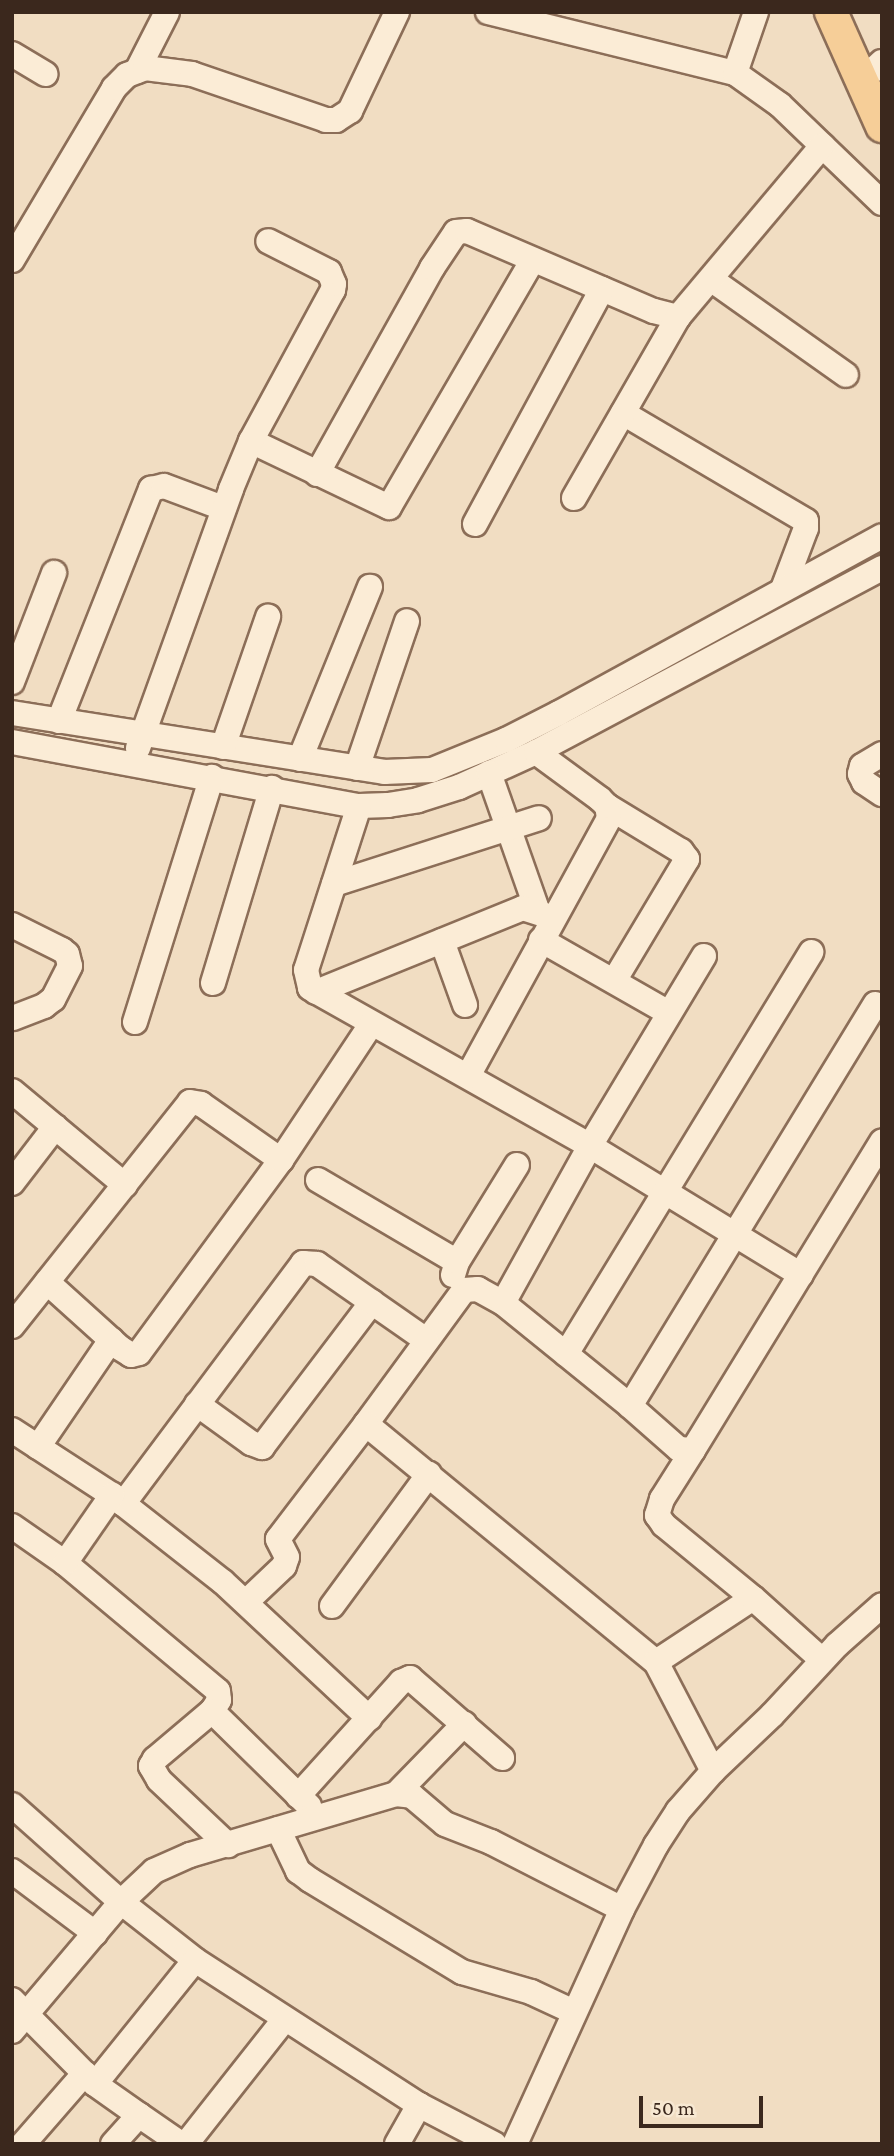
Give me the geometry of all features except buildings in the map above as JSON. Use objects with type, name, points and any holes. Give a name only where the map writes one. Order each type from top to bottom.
[{"type":"main road","points":[[831,12],[882,126]]},
{"type":"main road","points":[[845,12],[878,78]]},
{"type":"street","points":[[137,71],[167,12]]},
{"type":"street","points":[[13,257],[114,88],[127,75],[145,68],[191,74],[326,120],[335,120],[350,111],[397,12]]},
{"type":"street","points":[[488,12],[735,73],[780,105],[882,203]]},
{"type":"street","points":[[735,73],[756,12]]},
{"type":"street","points":[[12,54],[45,74]]},
{"type":"street","points":[[574,498],[678,317],[712,281],[822,146]]},
{"type":"street","points":[[317,474],[432,268],[456,232],[467,231],[666,316],[678,317]]},
{"type":"street","points":[[138,749],[223,508],[251,441],[334,284],[328,272],[268,241]]},
{"type":"street","points":[[251,441],[383,506],[394,504],[533,260]]},
{"type":"street","points":[[712,281],[846,375]]},
{"type":"street","points":[[475,524],[602,289]]},
{"type":"street","points":[[623,413],[806,521],[806,528],[783,589]]},
{"type":"street","points":[[59,721],[151,489],[164,486],[223,508]]},
{"type":"street","points":[[12,713],[59,721],[212,777],[359,806],[418,800],[536,752],[721,639],[783,589],[882,536]]},
{"type":"street","points":[[12,742],[138,749],[223,747],[357,768],[410,773],[454,763],[721,639],[882,568]]},
{"type":"street","points":[[12,682],[54,573]]},
{"type":"street","points":[[300,759],[370,587]]},
{"type":"street","points":[[223,747],[268,617]]},
{"type":"street","points":[[357,768],[407,621]]},
{"type":"street","points":[[536,752],[607,806],[681,850],[687,859],[614,981]]},
{"type":"street","points":[[882,754],[862,766],[860,774],[864,782],[882,794]]},
{"type":"street","points":[[489,773],[544,923]]},
{"type":"street","points":[[135,1022],[212,777]]},
{"type":"street","points":[[213,983],[272,788]]},
{"type":"street","points":[[359,806],[306,970],[310,988],[590,1146],[801,1275]]},
{"type":"street","points":[[468,1076],[544,923],[603,832],[610,818],[607,806]]},
{"type":"street","points":[[334,884],[539,818]]},
{"type":"street","points":[[316,992],[523,908],[614,981],[669,1013]]},
{"type":"street","points":[[12,925],[62,950],[67,954],[70,966],[53,999],[12,1018]]},
{"type":"street","points":[[442,941],[465,1005]]},
{"type":"street","points":[[566,1354],[811,952]]},
{"type":"street","points":[[503,1303],[590,1146],[704,956]]},
{"type":"street","points":[[630,1406],[875,1004]]},
{"type":"street","points":[[47,1282],[131,1355],[145,1347],[281,1160],[372,1023]]},
{"type":"street","points":[[12,1091],[125,1185]]},
{"type":"street","points":[[12,1326],[185,1107],[195,1101],[281,1160]]},
{"type":"street","points":[[12,1183],[55,1127]]},
{"type":"street","points":[[822,1660],[753,1598],[664,1525],[657,1515],[662,1499],[882,1141]]},
{"type":"street","points":[[517,1165],[457,1262],[453,1277],[503,1303],[679,1449],[693,1450]]},
{"type":"street","points":[[318,1180],[457,1262]]},
{"type":"street","points":[[65,1563],[197,1404],[303,1263],[317,1264],[426,1340]]},
{"type":"street","points":[[246,1602],[284,1566],[287,1557],[278,1539],[458,1296],[470,1288]]},
{"type":"street","points":[[197,1404],[251,1443],[262,1447],[372,1302]]},
{"type":"street","points":[[38,1447],[111,1340]]},
{"type":"street","points":[[366,1423],[656,1661],[713,1771]]},
{"type":"street","points":[[12,1430],[117,1499],[246,1602],[369,1718]]},
{"type":"street","points":[[332,1606],[429,1474]]},
{"type":"street","points":[[12,1526],[65,1563],[218,1691],[219,1700],[212,1711],[155,1759],[152,1772],[228,1845]]},
{"type":"street","points":[[656,1661],[753,1598]]},
{"type":"street","points":[[515,2144],[622,1909],[656,1844],[678,1811],[713,1771],[788,1698],[822,1660],[882,1605]]},
{"type":"street","points":[[298,1796],[401,1682],[410,1678],[502,1758]]},
{"type":"street","points":[[212,1711],[319,1816]]},
{"type":"street","points":[[396,1794],[464,1724]]},
{"type":"street","points":[[284,2020],[183,2144],[90,2078],[17,2015],[121,1902],[154,1871],[190,1855],[396,1794],[412,1796],[445,1824],[491,1842],[622,1909]]},
{"type":"street","points":[[12,1805],[121,1902],[195,1960],[419,2105],[494,2144]]},
{"type":"street","points":[[278,1829],[298,1871],[310,1881],[462,1972],[531,1992],[574,2012]]},
{"type":"street","points":[[12,1871],[95,1933]]},
{"type":"street","points":[[23,2144],[90,2078],[195,1960]]},
{"type":"street","points":[[397,2144],[419,2105]]},
{"type":"street","points":[[113,2144],[139,2115]]}]
